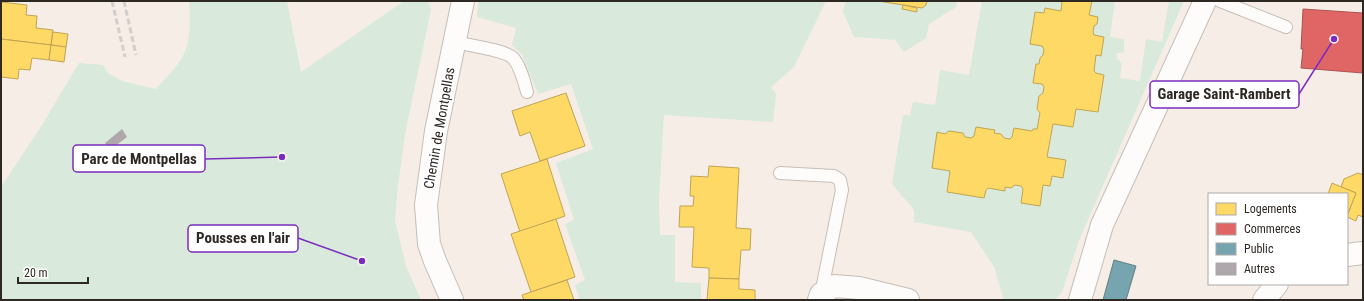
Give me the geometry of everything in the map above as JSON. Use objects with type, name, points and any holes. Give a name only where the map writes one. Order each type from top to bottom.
[{"type":"street","name":"Chemin de Montpellas","points":[[452,300],[434,261],[429,244],[426,205],[436,131],[463,1]]},
{"type":"street","points":[[1080,300],[1102,225],[1205,1]]},
{"type":"street","points":[[1348,255],[1363,253]]},
{"type":"street","points":[[1264,300],[1276,285]]},
{"type":"street","points":[[820,297],[834,286],[859,288],[908,300]]},
{"type":"lane","points":[[1220,1],[1286,27]]},
{"type":"lane","points":[[454,42],[502,52],[514,58],[527,92]]},
{"type":"lane","points":[[780,173],[834,176],[840,180],[842,190],[820,297]]},
{"type":"green space","points":[[189,1],[287,1],[301,72],[404,1],[428,1],[431,10],[406,129],[398,185],[395,221],[406,266],[421,300],[1,300],[1,187],[42,125],[79,63],[103,65],[108,73],[122,81],[156,89],[184,55],[188,43],[190,19]]},
{"type":"green space","points":[[478,1],[826,1],[794,67],[771,87],[776,94],[773,122],[664,115],[659,199],[660,235],[675,235],[675,282],[701,283],[701,300],[580,300],[575,285],[585,280],[565,224],[574,220],[556,163],[593,149],[571,84],[538,94],[522,54],[512,45],[516,28],[477,17]]},
{"type":"green space","points":[[845,1],[957,1],[956,7],[929,24],[926,38],[904,52],[895,40],[854,37],[843,12]]},
{"type":"green space","points":[[982,1],[1115,1],[1110,37],[1124,39],[1124,52],[1117,53],[1117,59],[1122,63],[1120,78],[1140,81],[1146,39],[1162,42],[1169,1],[1184,1],[1080,238],[1062,292],[1055,300],[1004,300],[994,267],[971,232],[914,222],[914,210],[892,184],[903,115],[910,115],[913,102],[935,105],[940,70],[969,75]]},
{"type":"building: Logements","points":[[878,1],[927,1],[926,5],[922,8]]},
{"type":"building: Logements","points":[[1062,1],[1092,1],[1089,15],[1098,17],[1097,24],[1094,26],[1094,35],[1104,37],[1101,56],[1096,55],[1094,71],[1104,75],[1098,112],[1076,109],[1073,127],[1053,124],[1047,157],[1066,160],[1063,178],[1052,176],[1050,186],[1043,185],[1040,206],[1021,203],[1023,189],[1021,186],[1015,185],[1011,188],[1005,187],[1005,191],[988,188],[984,198],[947,192],[950,171],[932,168],[937,132],[945,134],[949,131],[963,133],[965,137],[971,138],[974,136],[976,127],[995,130],[994,133],[1001,134],[1004,138],[1010,139],[1014,128],[1032,131],[1033,129],[1037,129],[1040,113],[1037,109],[1039,96],[1043,93],[1044,87],[1042,84],[1033,83],[1036,64],[1039,64],[1044,49],[1042,46],[1030,44],[1035,12],[1044,13],[1045,8],[1061,11]]},
{"type":"building: Logements","points":[[1,2],[27,5],[26,15],[37,16],[36,28],[53,30],[51,45],[1,39]]},
{"type":"building: Logements","points":[[903,5],[917,8],[917,12],[902,9]]},
{"type":"building: Logements","points":[[53,32],[68,34],[66,47],[51,45]]},
{"type":"building: Logements","points":[[1,39],[51,45],[49,60],[32,58],[30,70],[19,69],[18,79],[1,77]]},
{"type":"building: Logements","points":[[51,45],[66,47],[64,62],[49,60]]},
{"type":"building: Logements","points":[[566,93],[585,146],[540,161],[530,132],[520,136],[512,111]]},
{"type":"building: Logements","points":[[547,159],[565,216],[520,232],[501,174]]},
{"type":"building: Logements","points":[[709,166],[739,168],[736,228],[751,229],[750,250],[741,250],[739,279],[709,278],[709,268],[692,267],[694,227],[679,227],[680,206],[693,206],[694,196],[690,196],[691,176],[708,177]]},
{"type":"building: Logements","points":[[1358,173],[1363,175],[1363,217],[1358,215],[1356,221],[1348,217],[1348,213],[1356,193],[1341,187],[1344,179]]},
{"type":"building: Logements","points":[[1332,183],[1356,193],[1348,213],[1348,193],[1328,193]]},
{"type":"building: Logements","points":[[556,219],[575,277],[531,292],[511,234]]},
{"type":"building: Logements","points":[[709,278],[739,279],[739,289],[755,290],[755,300],[707,300]]},
{"type":"building: Logements","points":[[567,280],[574,300],[524,300],[522,295]]},
{"type":"building: Commerces","points":[[1303,9],[1363,13],[1363,73],[1301,68],[1303,49],[1301,49]]},
{"type":"building: Public","points":[[1114,260],[1136,266],[1126,300],[1103,300]]},
{"type":"building: Autres","points":[[122,129],[127,137],[110,150],[105,143]]},
{"type":"railway","points":[[112,1],[125,57]]},
{"type":"railway","points":[[124,1],[136,55]]},
{"type":"place","name":"Garage Saint-Rambert","points":[[1334,39]]},
{"type":"place","name":"Parc de Montpellas","points":[[282,157]]},
{"type":"place","name":"Pousses en l'air","points":[[362,261]]}]
